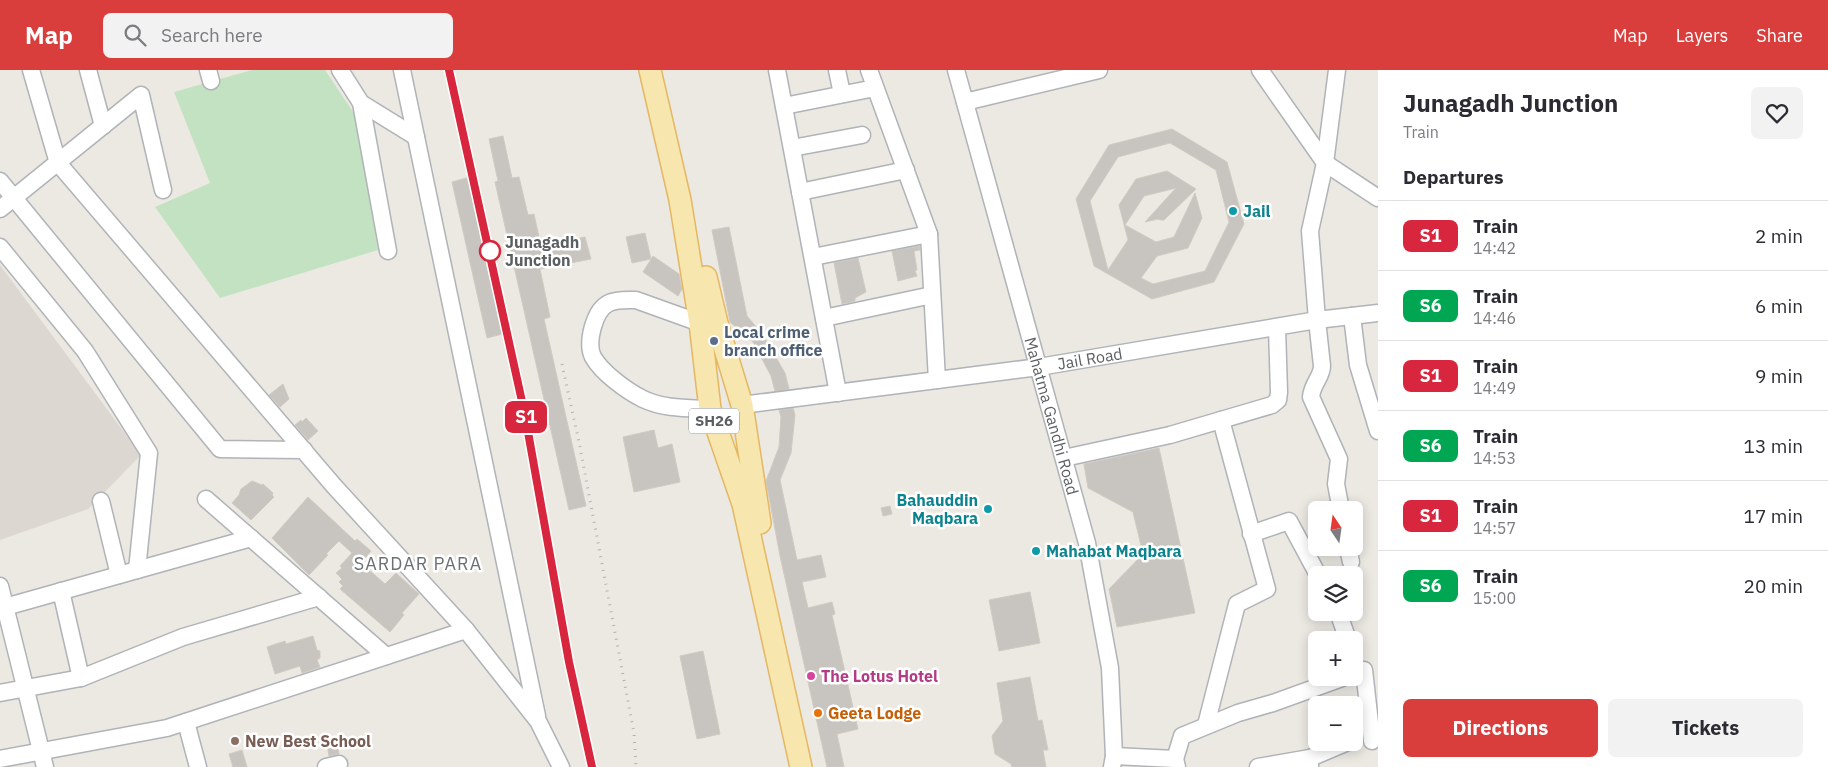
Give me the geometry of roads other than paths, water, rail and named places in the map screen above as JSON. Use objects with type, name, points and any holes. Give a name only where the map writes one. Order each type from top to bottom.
[{"type":"main road","name":"SH26","points":[[650,70],[680,200],[700,324],[710,409],[742,504],[802,767]]},
{"type":"main road","name":"SH26","points":[[658,70],[716,323],[742,405],[765,555],[811,767]]},
{"type":"main road","points":[[708,385],[735,378]]},
{"type":"main road","points":[[726,456],[748,452]]},
{"type":"street","points":[[31,70],[58,163],[334,486],[466,630],[538,721],[561,767]]},
{"type":"street","points":[[88,70],[103,126]]},
{"type":"street","points":[[340,70],[361,103],[388,251]]},
{"type":"street","points":[[402,70],[538,721]]},
{"type":"street","points":[[777,70],[838,393]]},
{"type":"street","points":[[837,70],[842,94]]},
{"type":"street","points":[[869,70],[929,234],[937,380]]},
{"type":"street","name":"Mahatma Gandhi Road","points":[[956,70],[1039,366],[1086,543],[1110,668],[1113,761]]},
{"type":"street","points":[[965,102],[1099,70]]},
{"type":"street","points":[[1260,70],[1325,163],[1378,198]]},
{"type":"street","points":[[1337,70],[1325,163],[1310,231],[1322,370],[1312,388],[1311,397],[1339,459],[1336,484],[1339,501]]},
{"type":"street","points":[[784,106],[875,88]]},
{"type":"street","points":[[0,209],[141,95],[163,190]]},
{"type":"street","points":[[361,103],[416,137]]},
{"type":"street","points":[[792,148],[862,135]]},
{"type":"street","points":[[800,192],[906,170]]},
{"type":"street","points":[[0,181],[220,449],[304,450]]},
{"type":"street","points":[[813,257],[929,234]]},
{"type":"street","points":[[0,247],[85,351],[149,453],[137,570]]},
{"type":"street","points":[[824,318],[932,295]]},
{"type":"street","points":[[700,324],[636,300],[625,300],[609,303],[596,314],[590,344],[592,354],[597,363],[624,388],[643,399],[664,407],[710,409]]},
{"type":"street","name":"Jail Road","points":[[742,405],[1039,366],[1317,320],[1378,313]]},
{"type":"street","points":[[1352,316],[1358,365],[1378,431]]},
{"type":"street","points":[[1064,458],[1170,435],[1272,405],[1278,400],[1279,392],[1277,328]]},
{"type":"street","points":[[1206,725],[1236,604],[1267,589],[1221,420]]},
{"type":"street","points":[[206,499],[386,656]]},
{"type":"street","points":[[101,501],[119,575]]},
{"type":"street","points":[[1251,534],[1289,521],[1313,566]]},
{"type":"street","points":[[5,607],[251,538]]},
{"type":"street","points":[[0,586],[5,607],[5,629],[26,689],[44,759]]},
{"type":"street","points":[[61,591],[81,678]]},
{"type":"street","points":[[0,693],[81,678],[183,637],[319,597]]},
{"type":"street","points":[[0,759],[44,759],[167,728],[466,630]]},
{"type":"street","points":[[1113,761],[1176,763],[1182,736],[1238,713],[1273,703],[1317,686]]},
{"type":"street","points":[[1362,686],[1375,741]]},
{"type":"street","points":[[186,722],[198,767]]},
{"type":"street","points":[[1258,767],[1310,763],[1332,751]]},
{"type":"railway","points":[[449,70],[525,415],[569,662],[592,767]]},
{"type":"railway","points":[[562,364],[579,442],[634,733],[636,767]]},
{"type":"train","name":"S1","points":[[449,70],[525,415],[569,662],[592,767]]},
{"type":"place","name":"Jail","points":[[1233,211]]},
{"type":"place","name":"Junagadh Junction","points":[[490,251]]},
{"type":"place","name":"Local crime branch office","points":[[714,341]]},
{"type":"place","name":"Bahauddin Maqbara","points":[[988,509]]},
{"type":"place","name":"Mahabat Maqbara","points":[[1036,551]]},
{"type":"place","name":"The Lotus Hotel","points":[[811,676]]},
{"type":"place","name":"Geeta Lodge","points":[[818,713]]},
{"type":"place","name":"New Best School","points":[[235,741]]},
{"type":"district","name":"SARDAR PARA","points":[[418,564]]}]
